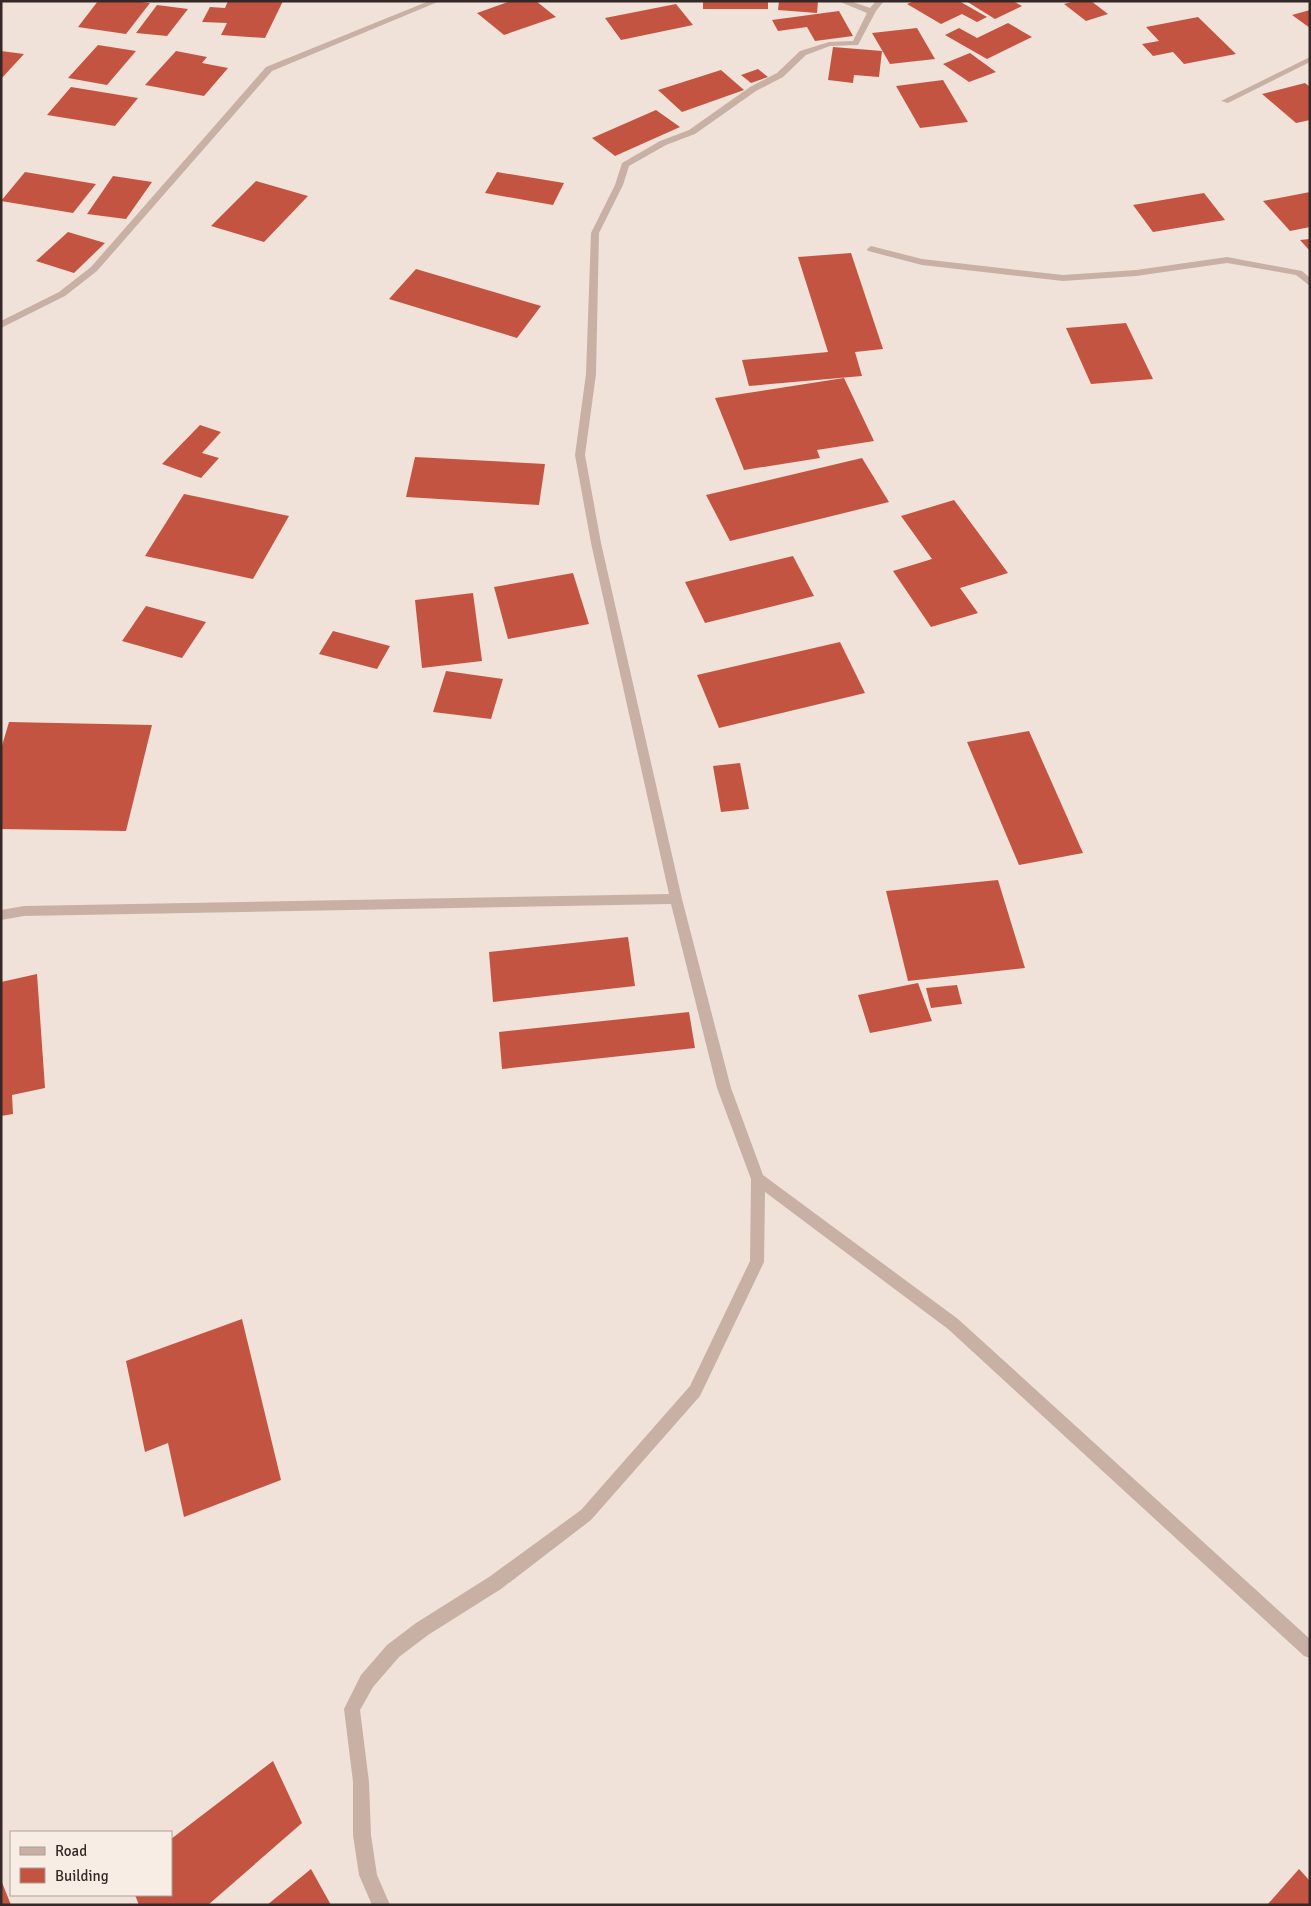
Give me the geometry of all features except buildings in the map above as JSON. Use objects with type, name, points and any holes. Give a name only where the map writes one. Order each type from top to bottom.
[{"type":"street","points":[[1,325],[55,298],[88,276],[268,69],[436,1]]},
{"type":"street","points":[[842,1],[870,11]]},
{"type":"street","points":[[381,1905],[368,1875],[362,1835],[361,1782],[352,1709],[367,1680],[392,1651],[422,1629],[495,1583],[586,1515],[696,1390],[758,1262],[758,1179],[724,1088],[676,899],[596,543],[580,455],[591,374],[595,233],[619,184],[625,165],[663,144],[692,132],[753,89],[780,74],[803,53],[829,44],[855,43],[864,31],[870,11],[880,1]]},
{"type":"street","points":[[1224,101],[1310,60]]},
{"type":"street","points":[[871,249],[922,262],[1063,278],[1136,272],[1227,260],[1299,273],[1310,283]]},
{"type":"street","points":[[1,915],[34,911],[676,899]]},
{"type":"street","points":[[758,1179],[953,1324],[1310,1650]]}]
